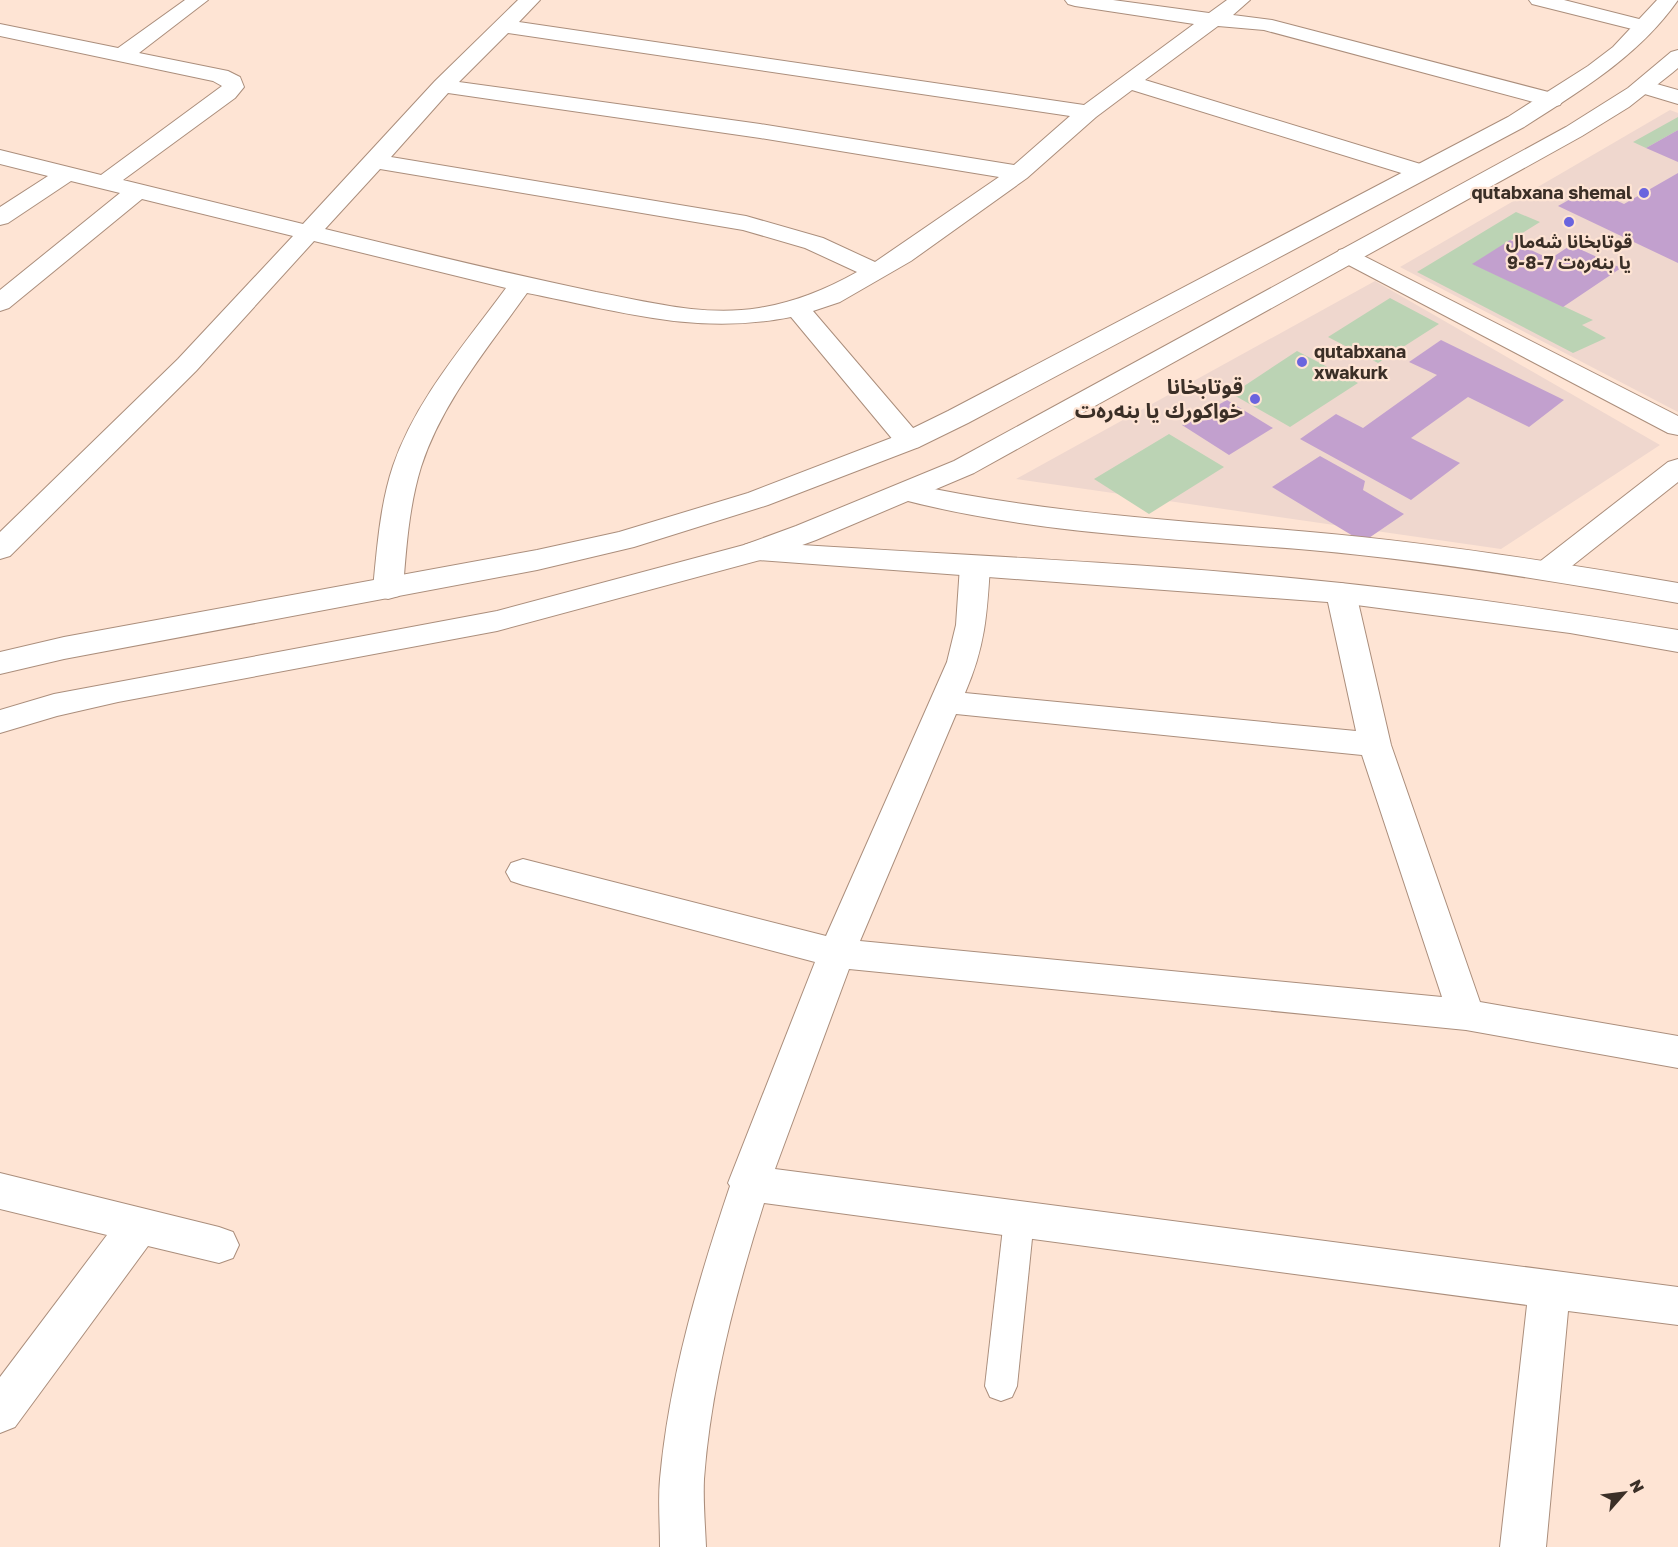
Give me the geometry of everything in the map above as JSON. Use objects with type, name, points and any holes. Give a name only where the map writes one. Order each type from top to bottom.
[{"type":"street","points":[[122,55],[198,0]]},
{"type":"street","points":[[5,537],[187,365],[443,86],[530,0]]},
{"type":"street","points":[[1075,0],[1214,20],[1265,24],[1552,100]]},
{"type":"street","points":[[0,157],[66,174],[140,189],[521,284],[680,316],[713,318],[757,316],[797,308],[831,297],[878,272],[1019,173],[1088,112],[1240,0]]},
{"type":"street","points":[[1539,0],[1644,26]]},
{"type":"street","points":[[0,663],[63,648],[537,560],[690,522],[836,470],[909,441],[997,397],[1419,171],[1516,122],[1596,71],[1668,0]]},
{"type":"street","points":[[503,26],[1088,112]]},
{"type":"street","points":[[0,30],[228,78],[232,82],[233,87],[106,182]]},
{"type":"street","points":[[0,722],[54,705],[118,691],[497,621],[754,552],[906,492],[964,467],[1591,122],[1646,87],[1678,56]]},
{"type":"street","points":[[1130,82],[1419,171]]},
{"type":"street","points":[[443,86],[760,131],[1019,173]]},
{"type":"street","points":[[1646,87],[1678,97]]},
{"type":"street","points":[[375,160],[746,223],[814,243],[878,272]]},
{"type":"street","points":[[0,218],[66,174]]},
{"type":"street","points":[[0,303],[140,189]]},
{"type":"street","points":[[1348,255],[1678,427]]},
{"type":"street","points":[[388,589],[396,509],[408,465],[422,432],[448,388],[521,284]]},
{"type":"street","points":[[797,308],[909,441]]},
{"type":"street","points":[[1548,570],[1678,468]]},
{"type":"street","points":[[906,492],[1005,514],[1062,522],[1390,549],[1548,570],[1678,593]]},
{"type":"street","points":[[754,552],[1189,580],[1341,593],[1570,623],[1678,641]]},
{"type":"street","points":[[683,1547],[682,1479],[693,1396],[721,1276],[748,1183],[835,953],[963,662],[975,566]]},
{"type":"street","points":[[1341,593],[1376,745],[1467,1015]]},
{"type":"street","points":[[945,702],[1376,745]]},
{"type":"street","points":[[523,872],[835,953],[1467,1015],[1678,1052]]},
{"type":"street","points":[[748,1183],[1550,1291],[1678,1306]]},
{"type":"street","points":[[0,1191],[219,1245]]},
{"type":"street","points":[[0,1412],[139,1225]]},
{"type":"street","points":[[1524,1547],[1550,1291]]},
{"type":"lane","points":[[1001,1386],[1019,1219]]},
{"type":"shaded area","points":[[1670,110],[1678,113],[1678,412],[1400,267]]},
{"type":"shaded area","points":[[1375,281],[1660,445],[1501,549],[1016,479]]},
{"type":"green space","points":[[1678,117],[1678,130],[1646,148],[1633,142]]},
{"type":"green space","points":[[1516,212],[1540,222],[1473,264],[1593,320],[1582,325],[1606,338],[1573,353],[1417,272]]},
{"type":"green space","points":[[1390,298],[1439,324],[1378,363],[1328,337]]},
{"type":"green space","points":[[1297,351],[1358,383],[1290,427],[1232,394]]},
{"type":"green space","points":[[1169,434],[1224,467],[1149,514],[1094,479]]},
{"type":"building","points":[[1678,130],[1678,162],[1646,148]]},
{"type":"building","points":[[1678,173],[1678,263],[1558,206],[1590,188],[1624,204]]},
{"type":"building","points":[[1510,240],[1550,259],[1571,245],[1621,268],[1563,307],[1472,264]]},
{"type":"building","points":[[1441,340],[1564,400],[1529,427],[1468,397],[1411,438],[1460,463],[1411,500],[1300,439],[1336,414],[1363,428],[1437,375],[1409,362]]},
{"type":"building","points":[[1227,400],[1273,428],[1229,455],[1182,425]]},
{"type":"building","points":[[1320,456],[1365,481],[1363,490],[1404,514],[1363,542],[1272,487]]},
{"type":"place","name":"qutabxana shemal","points":[[1644,193]]},
{"type":"place","name":"قوتابخانا شەمال یا بنەرەت 7-8-9","points":[[1569,222]]},
{"type":"place","name":"qutabxana xwakurk","points":[[1302,362]]},
{"type":"place","name":"قوتابخانا خواکورك یا بنەرەت","points":[[1255,399]]}]
